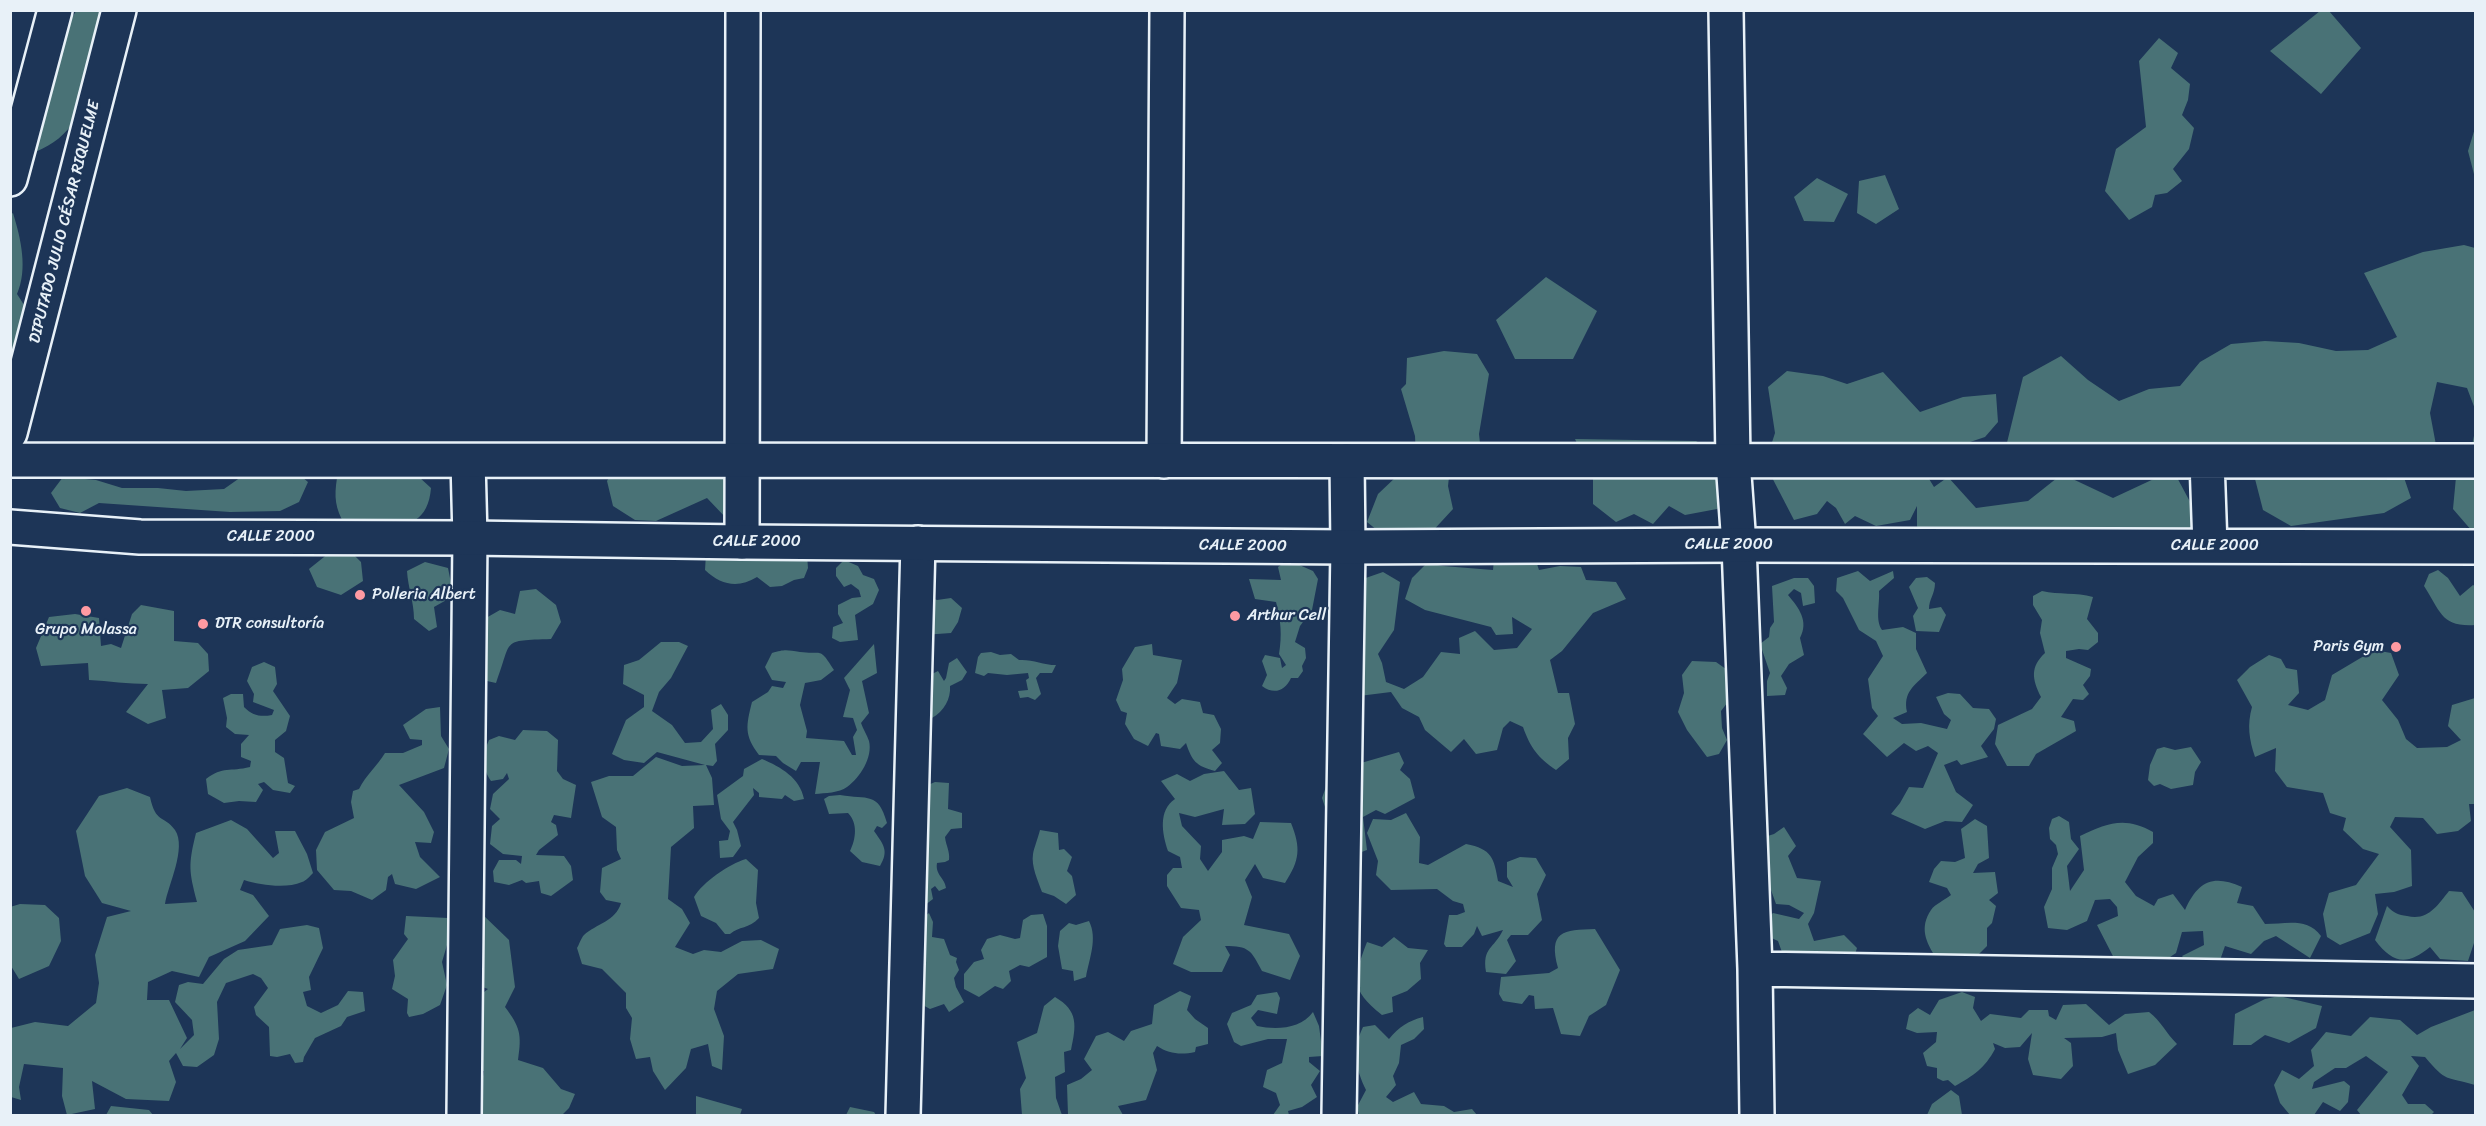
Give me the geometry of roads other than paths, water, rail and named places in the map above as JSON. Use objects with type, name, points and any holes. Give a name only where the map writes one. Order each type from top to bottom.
[{"type":"street","points":[[10,179],[55,10]]},
{"type":"street","name":"DIPUTADO JULIO CÉSAR RIQUELME","points":[[10,434],[119,10]]},
{"type":"street","points":[[742,542],[743,10]]},
{"type":"street","points":[[1164,461],[1167,10]]},
{"type":"street","points":[[1726,10],[1733,461],[1739,545],[1755,969],[1757,1116]]},
{"type":"street","points":[[10,460],[2475,461]]},
{"type":"street","points":[[464,1116],[470,538],[468,461]]},
{"type":"street","points":[[1340,1116],[1348,547],[1347,461]]},
{"type":"street","points":[[2207,461],[2210,546]]},
{"type":"street","name":"CALLE 2000","points":[[10,527],[140,537],[1348,547],[1739,545],[2475,547]]},
{"type":"street","points":[[903,1116],[918,543]]},
{"type":"street","points":[[1755,969],[2475,981]]},
{"type":"place","name":"Polleria Albert","points":[[360,595]]},
{"type":"place","name":"Grupo Molassa","points":[[86,611]]},
{"type":"place","name":"Arthur Cell","points":[[1235,616]]},
{"type":"place","name":"DTR consultoría","points":[[203,624]]},
{"type":"place","name":"Paris Gym","points":[[2396,647]]}]
